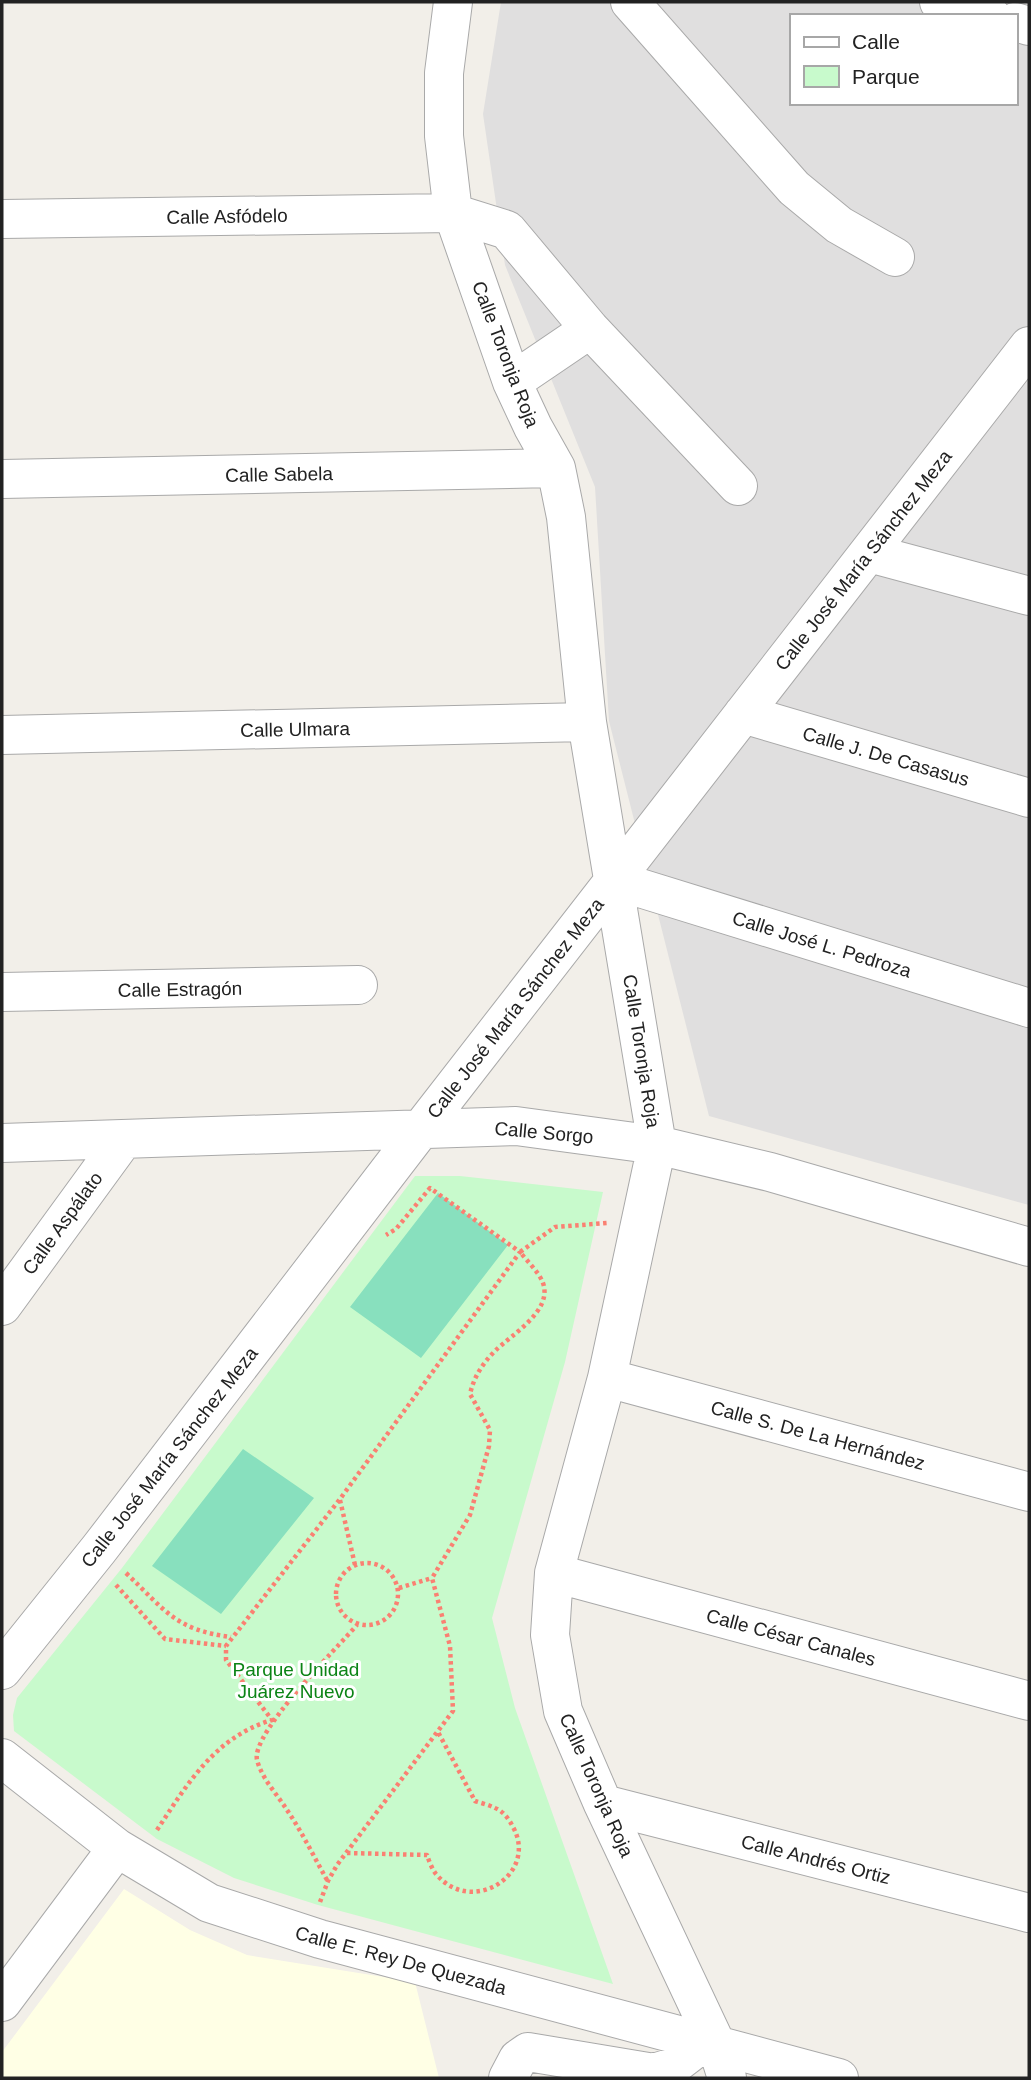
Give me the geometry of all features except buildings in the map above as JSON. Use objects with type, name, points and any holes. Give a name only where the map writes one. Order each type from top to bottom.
[{"type":"street","name":"Calle Toronja Roja","points":[[453,2],[443,73],[443,136],[453,213],[512,382],[533,428],[556,468],[566,517],[587,722],[657,1144],[607,1378],[554,1573],[550,1635],[563,1711],[716,2055]]},
{"type":"street","points":[[630,2],[794,188],[839,225],[895,257]]},
{"type":"street","points":[[939,2],[984,14]]},
{"type":"street","name":"Calle Asfódelo","points":[[2,219],[453,213]]},
{"type":"street","points":[[453,213],[507,230],[590,329],[738,486]]},
{"type":"street","points":[[512,382],[590,329]]},
{"type":"street","name":"Calle José María Sánchez Meza","points":[[2,1670],[99,1549],[869,552],[1016,382],[1029,346]]},
{"type":"street","name":"Calle Sabela","points":[[2,479],[556,468]]},
{"type":"street","points":[[869,552],[1029,596]]},
{"type":"street","name":"Calle J. De Casasus","points":[[743,714],[1029,798]]},
{"type":"street","name":"Calle Ulmara","points":[[2,735],[587,722]]},
{"type":"street","name":"Calle José L. Pedroza","points":[[614,880],[1029,1008]]},
{"type":"street","name":"Calle Estragón","points":[[2,992],[358,985]]},
{"type":"street","name":"Calle Sorgo","points":[[2,1143],[516,1126],[657,1144],[770,1172],[1029,1247]]},
{"type":"street","name":"Calle Aspálato","points":[[2,1306],[123,1140]]},
{"type":"street","name":"Calle S. De La Hernández","points":[[607,1378],[1029,1492]]},
{"type":"street","name":"Calle César Canales","points":[[554,1573],[1029,1701]]},
{"type":"street","name":"Calle E. Rey De Quezada","points":[[2,1758],[127,1854],[209,1903],[309,1936],[716,2055],[839,2078]]},
{"type":"street","name":"Calle Andrés Ortiz","points":[[604,1804],[1029,1913]]},
{"type":"street","points":[[2,2002],[127,1854]]},
{"type":"street","points":[[508,2078],[518,2059],[528,2052],[654,2073],[716,2055]]},
{"type":"path","points":[[377,1241],[396,1229],[430,1188],[520,1252],[542,1280],[545,1290],[543,1303],[525,1326],[494,1352],[475,1376],[470,1394],[490,1430],[489,1446],[470,1515],[432,1578],[399,1588]]},
{"type":"path","points":[[272,1720],[226,1660],[226,1646],[232,1637],[340,1499],[520,1252],[555,1227],[596,1222],[640,1225]]},
{"type":"path","points":[[340,1499],[355,1565]]},
{"type":"path","points":[[373,1563],[390,1572],[399,1588],[398,1605],[389,1618],[373,1626],[357,1625],[342,1614],[335,1596],[340,1577],[355,1565],[373,1563]]},
{"type":"path","points":[[133,1564],[116,1585],[165,1639],[226,1646]]},
{"type":"path","points":[[126,1573],[175,1620],[195,1630],[232,1637]]},
{"type":"path","points":[[309,1936],[328,1881],[453,1711],[450,1646],[432,1578]]},
{"type":"path","points":[[328,1881],[288,1811],[265,1780],[256,1758],[260,1740],[272,1720],[357,1625]]},
{"type":"path","points":[[127,1854],[224,1743],[258,1724],[272,1720]]},
{"type":"path","points":[[346,1853],[427,1855],[435,1873],[452,1888],[470,1893],[492,1889],[510,1874],[519,1854],[517,1833],[509,1819],[497,1808],[475,1801],[438,1732]]},
{"type":"shaded area","points":[[501,2],[1029,2],[1029,1205],[709,1116],[609,721],[595,487],[505,265],[483,114]]},
{"type":"shaded area","points":[[124,1889],[190,1930],[247,1955],[415,1982],[439,2078],[2,2078],[2,2052]]},
{"type":"green space","name":"Parque Unidad Juárez Nuevo","points":[[415,1176],[460,1176],[603,1192],[565,1362],[492,1618],[515,1708],[613,1984],[318,1905],[234,1878],[157,1839],[14,1731],[13,1715],[17,1698],[122,1568]]},
{"type":"green space","points":[[438,1193],[508,1245],[421,1358],[350,1307]]},
{"type":"green space","points":[[243,1449],[314,1498],[221,1614],[152,1566]]}]
